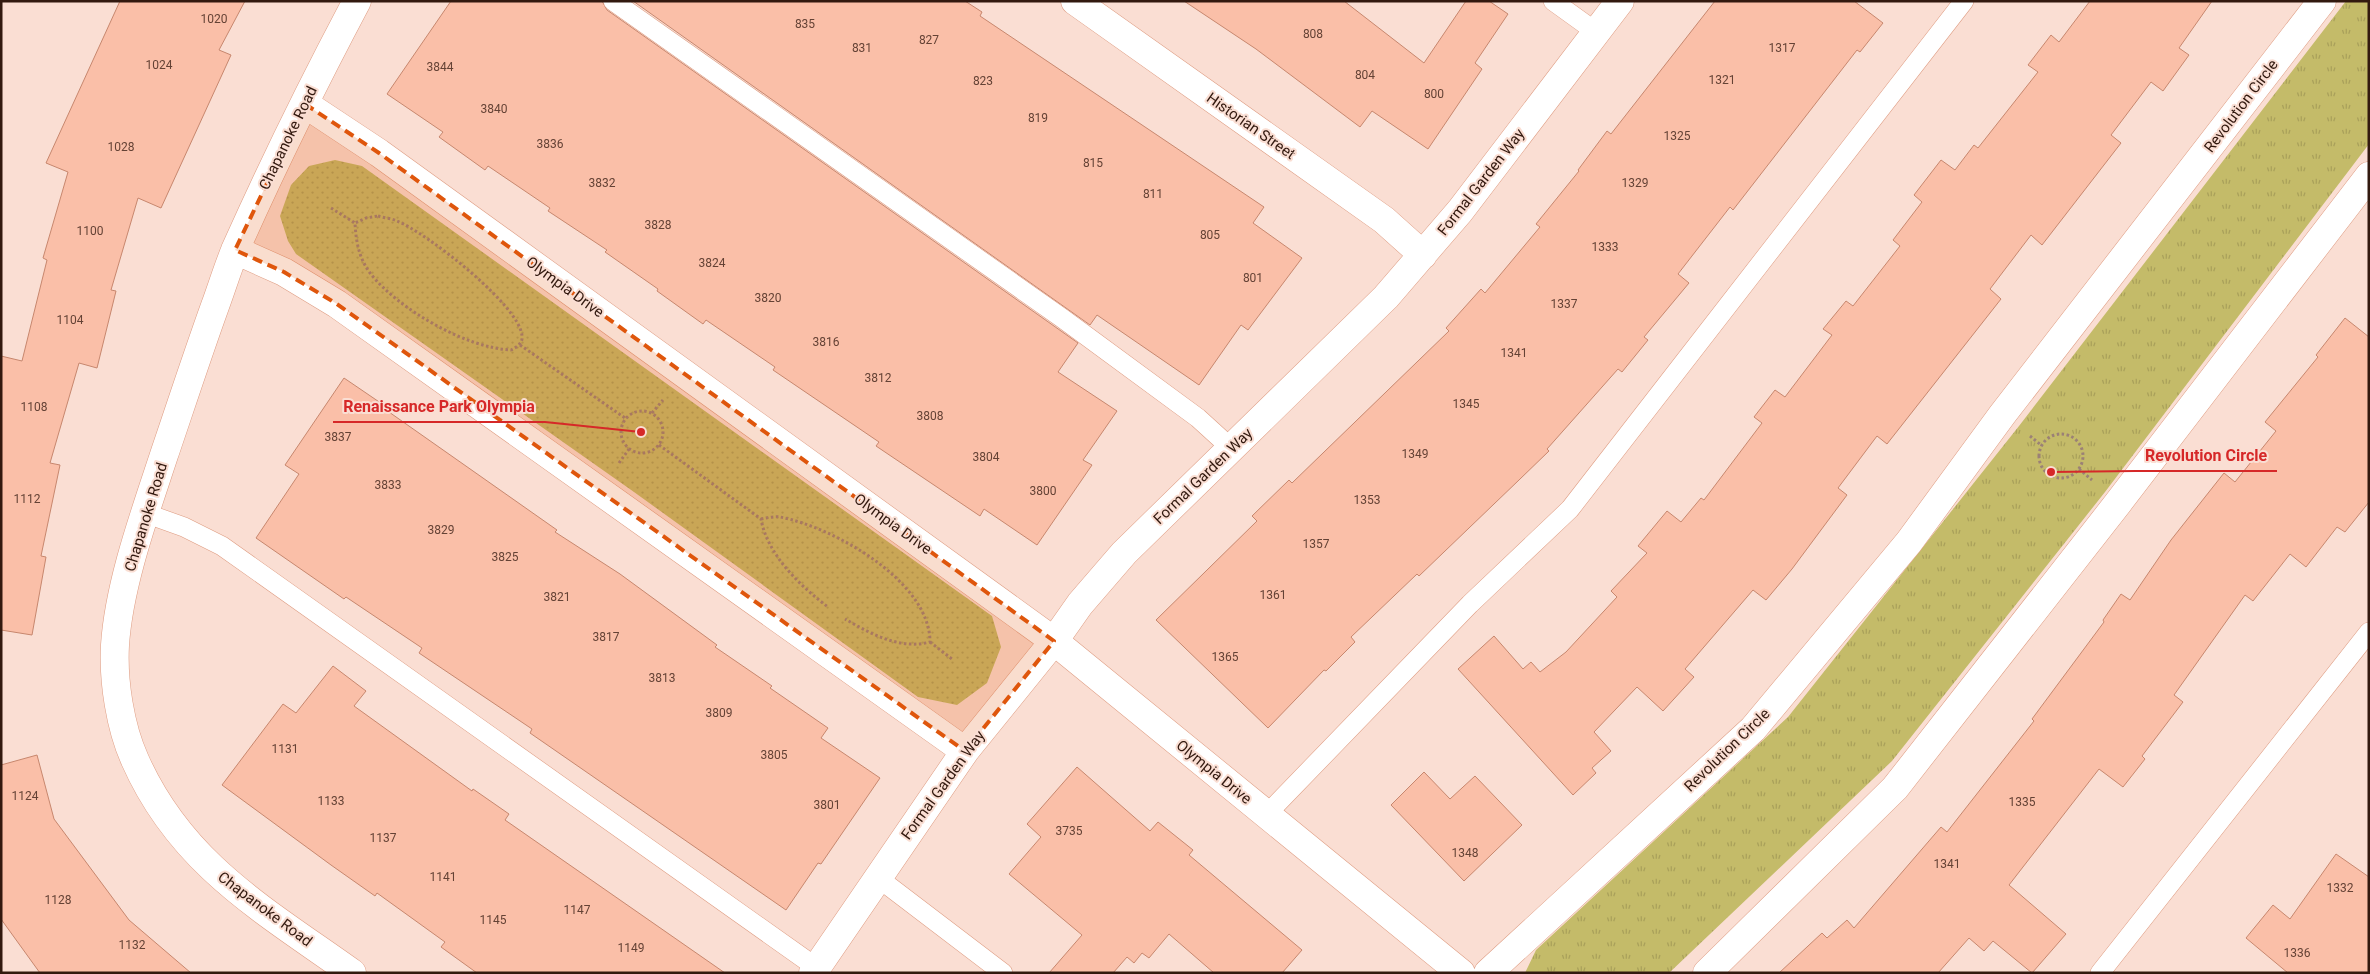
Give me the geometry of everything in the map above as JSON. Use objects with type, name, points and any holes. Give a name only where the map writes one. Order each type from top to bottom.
[{"type":"street","name":"Chapanoke Road","points":[[352,973],[224,881],[193,850],[164,815],[134,758],[123,722],[116,682],[115,645],[128,577],[145,513],[199,349],[235,250],[357,1]]},
{"type":"street","name":"Historian Street","points":[[1075,1],[1384,220],[1423,255]]},
{"type":"street","name":"Formal Garden Way","points":[[815,971],[877,877],[965,751],[1054,641],[1080,604],[1124,553],[1386,297],[1460,211],[1620,1]]},
{"type":"street","name":"Revolution Circle","points":[[1488,973],[1753,729],[1909,542],[2002,415],[2322,1]]},
{"type":"street","name":"Olympia Drive","points":[[305,104],[379,153],[1054,641],[1461,973]]},
{"type":"street","points":[[1707,973],[1895,788],[2118,503],[2369,176]]},
{"type":"street","points":[[235,250],[284,272],[337,304],[965,751]]},
{"type":"lane","points":[[613,1],[1070,324],[1198,418],[1232,449]]},
{"type":"lane","points":[[1553,1],[1596,32]]},
{"type":"lane","points":[[1266,815],[1470,604],[1570,509],[1964,1]]},
{"type":"lane","points":[[145,513],[184,527],[222,546],[815,971]]},
{"type":"lane","points":[[2100,973],[2369,632]]},
{"type":"lane","points":[[877,877],[1003,973]]},
{"type":"path","points":[[331,208],[355,223]]},
{"type":"path","points":[[378,216],[397,220],[439,247],[475,275],[504,304],[519,328],[522,336],[520,345],[512,350],[476,345],[399,301],[370,273],[356,244],[355,223],[366,218],[378,216]]},
{"type":"path","points":[[520,345],[625,418]]},
{"type":"path","points":[[638,411],[652,413],[662,424],[664,431],[659,445],[654,450],[641,454],[629,449],[620,431],[625,418],[638,411]]},
{"type":"path","points":[[2060,433],[2067,434],[2079,442],[2084,455],[2079,469],[2060,479],[2046,473],[2038,460],[2041,445],[2046,439],[2060,433]]},
{"type":"path","points":[[659,445],[761,519],[764,535],[770,546],[800,582],[832,610]]},
{"type":"path","points":[[761,519],[778,516],[821,530],[867,554],[906,587],[930,630],[930,642]]},
{"type":"path","points":[[839,615],[869,632],[896,643],[919,645],[930,642]]},
{"type":"path","points":[[930,642],[952,659]]},
{"type":"highlighted area","points":[[305,104],[379,153],[1054,641],[965,751],[337,304],[284,272],[235,250]]},
{"type":"green space","points":[[2346,1],[2369,1],[2369,144],[2105,492],[1892,761],[1669,973],[1525,973],[1536,950],[1788,717],[2019,426]]},
{"type":"green space","points":[[335,160],[362,166],[992,616],[1001,647],[987,683],[957,705],[918,697],[634,492],[296,254],[288,241],[280,216],[291,185],[309,166]]},
{"type":"building","points":[[120,1],[245,1],[219,50],[231,55],[161,208],[138,198],[111,290],[116,291],[97,368],[79,363],[50,463],[60,465],[41,556],[46,557],[32,635],[1,630],[1,356],[22,361],[47,260],[43,258],[68,172],[46,163]]},
{"type":"building","points":[[451,1],[602,1],[607,10],[1078,343],[1058,372],[1117,411],[1083,460],[1092,465],[1037,545],[984,509],[980,516],[876,446],[879,442],[773,370],[775,367],[706,320],[703,324],[657,291],[658,289],[605,252],[607,250],[548,211],[550,208],[488,166],[485,170],[439,137],[443,132],[387,94]]},
{"type":"building","points":[[633,1],[965,1],[982,12],[980,16],[1264,207],[1253,223],[1302,258],[1248,330],[1241,325],[1199,385],[1097,315],[1090,325]]},
{"type":"building","points":[[1184,1],[1344,1],[1424,63],[1466,1],[1489,1],[1508,14],[1475,63],[1482,69],[1428,149],[1372,111],[1360,127],[1256,49]]},
{"type":"building","points":[[1715,1],[1854,1],[1883,23],[1860,52],[1857,50],[1733,210],[1730,207],[1678,274],[1689,283],[1644,337],[1648,340],[1622,372],[1618,369],[1547,449],[1549,451],[1419,576],[1417,574],[1351,637],[1355,642],[1326,671],[1324,670],[1268,728],[1156,620],[1257,521],[1252,516],[1289,480],[1292,483],[1449,331],[1446,328],[1481,289],[1485,293],[1540,227],[1536,224],[1579,171],[1607,131],[1611,134]]},
{"type":"building","points":[[2090,1],[2212,1],[2179,48],[2189,55],[2163,91],[2151,82],[2111,135],[2121,143],[2042,245],[2031,235],[1990,289],[2001,299],[1887,444],[1877,436],[1838,488],[1847,495],[1792,569],[1766,600],[1753,590],[1685,669],[1694,677],[1663,711],[1637,687],[1594,732],[1611,751],[1592,768],[1596,773],[1573,795],[1458,669],[1494,636],[1523,669],[1531,662],[1540,672],[1566,652],[1617,597],[1611,591],[1647,553],[1638,546],[1667,511],[1681,522],[1701,498],[1704,500],[1762,423],[1754,417],[1775,390],[1785,397],[1832,335],[1823,329],[1846,301],[1853,306],[1900,246],[1893,240],[1922,202],[1914,195],[1941,160],[1955,170],[1974,145],[1978,148],[2038,72],[2028,65],[2051,35],[2059,42]]},
{"type":"building","points":[[2345,318],[2369,337],[2369,502],[2345,532],[2337,527],[2306,567],[2290,554],[2253,601],[2245,595],[2174,695],[2183,702],[2142,756],[2145,759],[2123,787],[2099,769],[2009,885],[2066,934],[2032,973],[1993,941],[1984,951],[1969,938],[1938,973],[1779,973],[1822,933],[1827,938],[1847,920],[1854,928],[1941,827],[1947,832],[2034,721],[2032,719],[2104,622],[2103,620],[2121,594],[2130,600],[2171,540],[2224,473],[2235,482],[2276,431],[2265,422],[2318,357],[2316,355]]},
{"type":"building","points":[[344,378],[391,410],[389,412],[557,530],[555,532],[620,574],[717,645],[715,647],[772,686],[770,688],[828,728],[821,738],[880,778],[821,864],[818,863],[786,910],[530,733],[532,729],[419,653],[422,648],[346,597],[344,599],[256,538],[299,474],[285,465]]},
{"type":"building","points":[[333,666],[366,691],[354,706],[472,791],[473,789],[509,814],[505,820],[725,973],[477,973],[441,947],[445,942],[377,893],[375,896],[222,785],[283,704],[296,713]]},
{"type":"building","points":[[37,755],[54,819],[129,920],[191,973],[40,973],[1,919],[1,765]]},
{"type":"building","points":[[1077,767],[1150,831],[1158,822],[1193,850],[1189,855],[1302,950],[1282,973],[1214,973],[1169,934],[1149,958],[1142,953],[1134,963],[1127,957],[1113,973],[1049,973],[1082,935],[1009,874],[1041,837],[1027,824]]},
{"type":"building","points":[[1424,772],[1450,799],[1475,776],[1522,825],[1464,881],[1391,805]]},
{"type":"building","points":[[2336,854],[2369,877],[2369,973],[2288,973],[2246,938],[2273,905],[2290,919]]},
{"type":"place","name":"Renaissance Park Olympia","points":[[641,432]]},
{"type":"place","name":"Revolution Circle","points":[[2051,472]]}]
